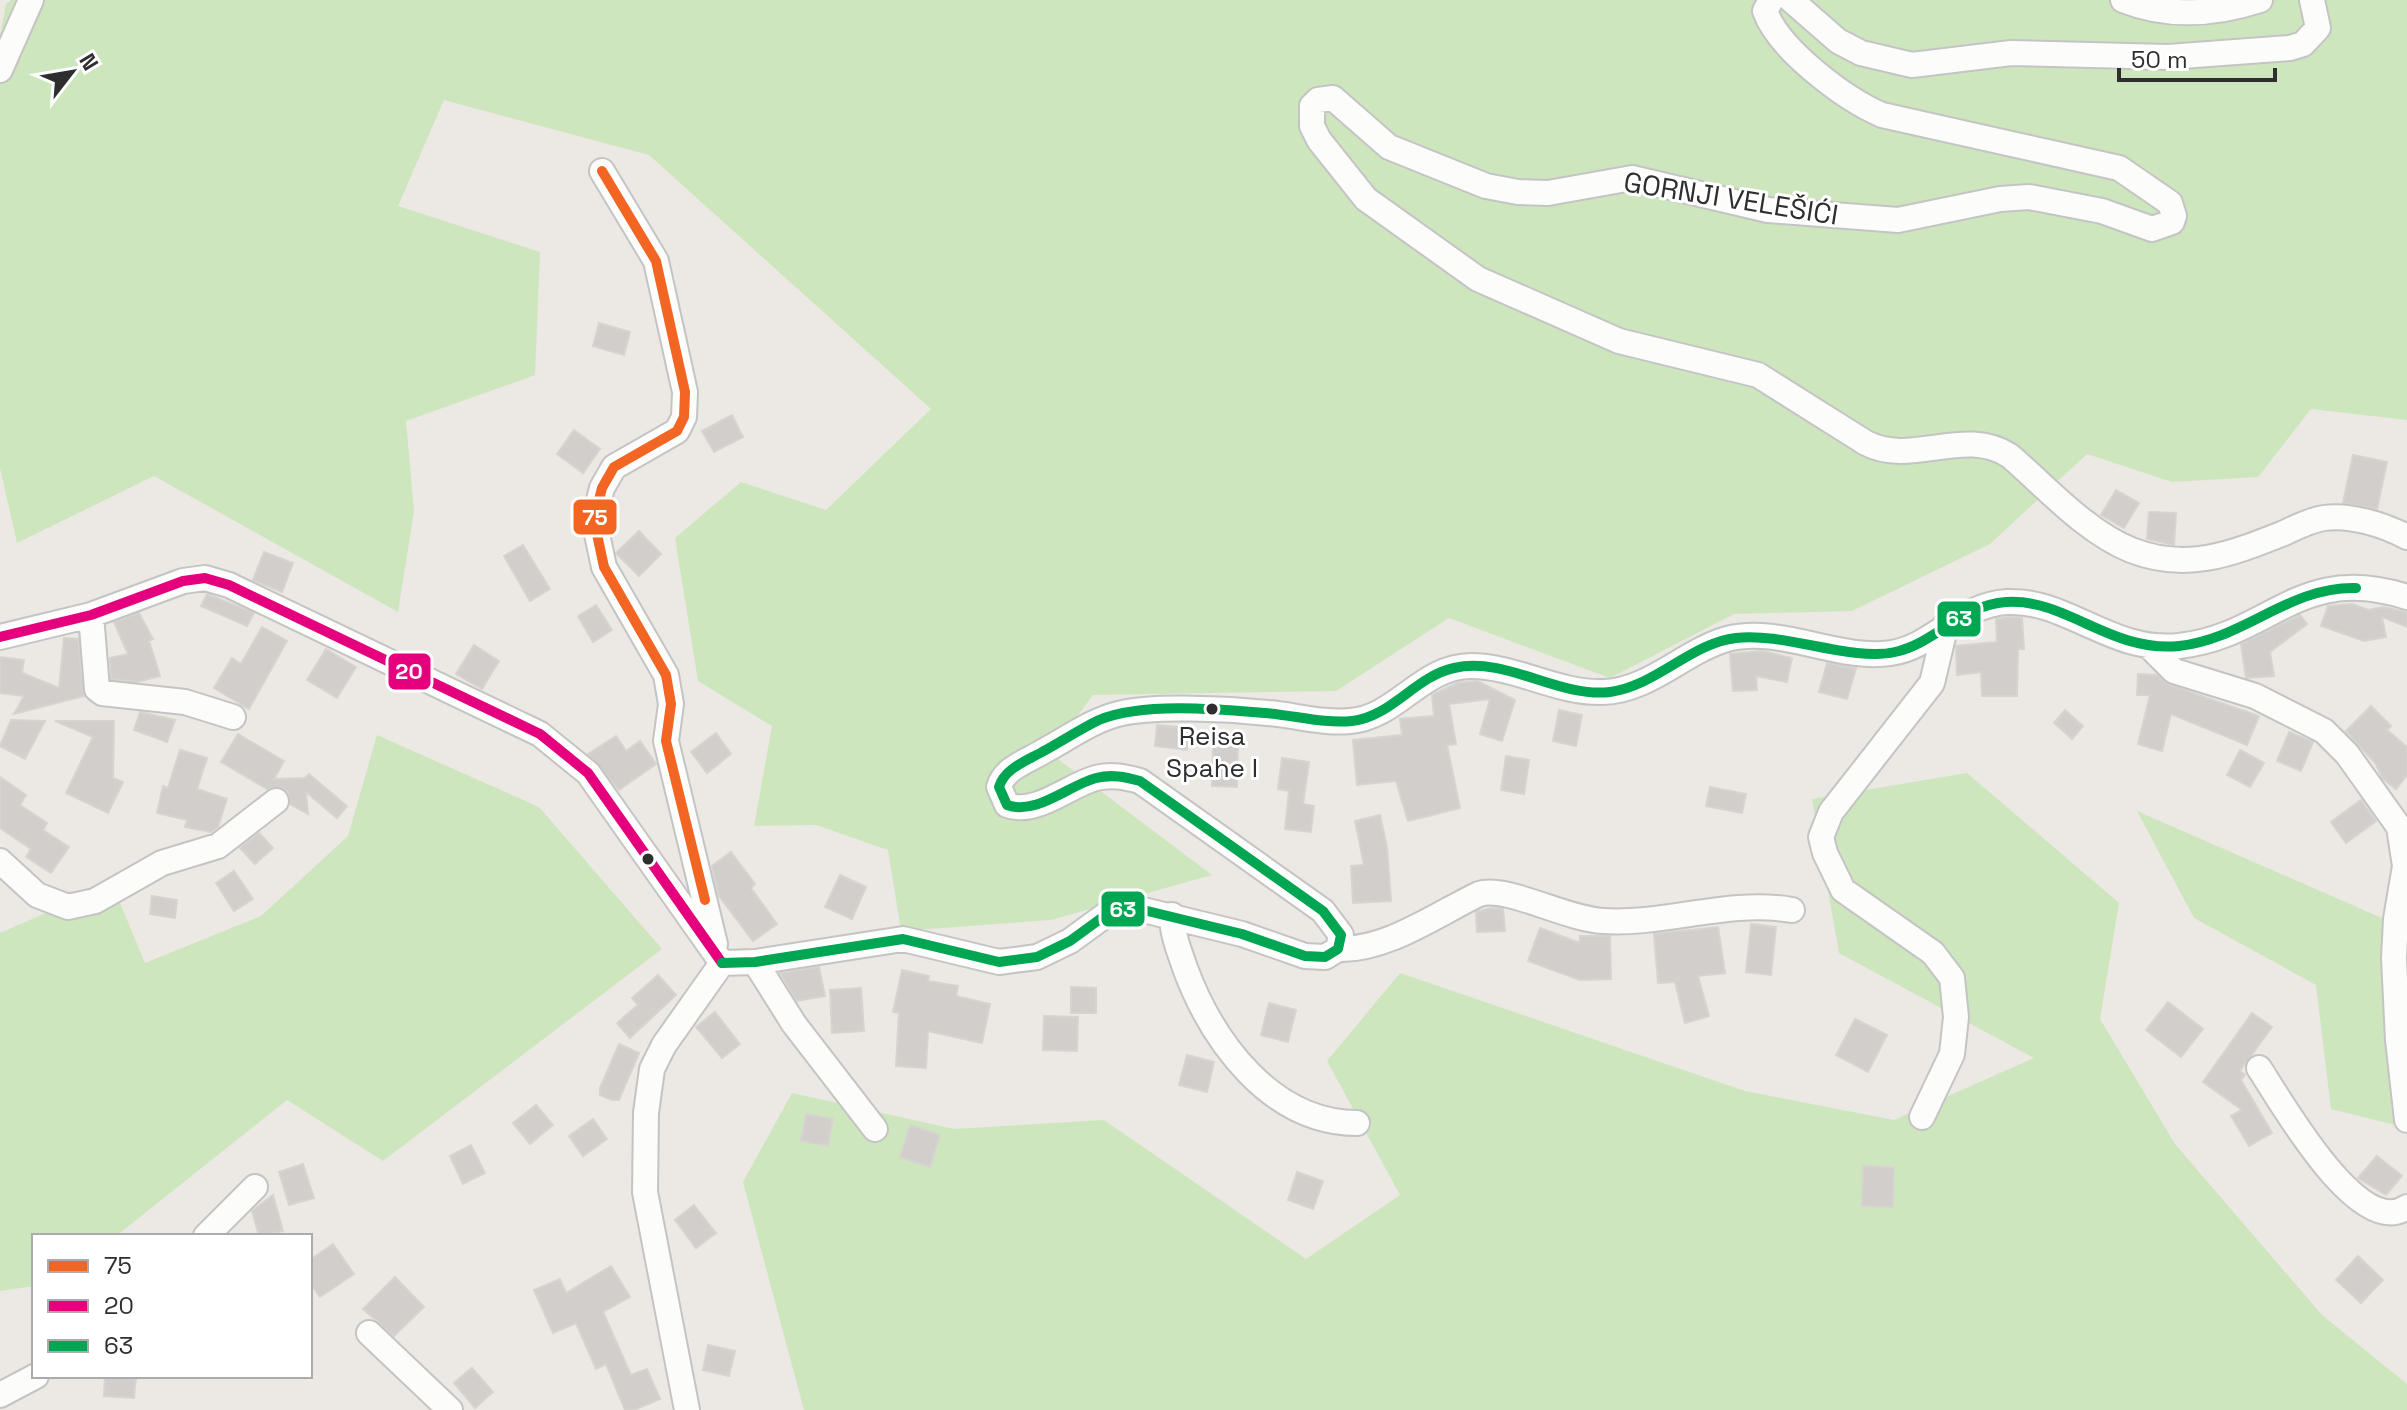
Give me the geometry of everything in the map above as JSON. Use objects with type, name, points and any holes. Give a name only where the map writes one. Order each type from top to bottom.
[{"type":"street","points":[[0,70],[31,0]]},
{"type":"street","name":"GORNJI VELEŠIĆI","points":[[1771,0],[1765,11],[1780,35],[1833,88],[1859,105],[1882,115],[2119,168],[2170,203],[2174,216],[2172,222],[2152,229],[2091,208],[2029,197],[2000,199],[1898,220],[1768,210],[1632,178],[1548,193],[1518,192],[1486,186],[1389,147],[1333,98],[1318,100],[1312,106],[1312,126],[1366,199],[1478,279],[1619,341],[1758,375],[1866,443],[1886,452],[1975,443],[1992,447],[2010,456],[2099,530],[2129,549],[2156,557],[2204,561],[2226,557],[2311,521],[2340,517],[2383,527],[2407,537]]},
{"type":"street","points":[[1791,0],[1849,47],[1881,59],[1912,65],[2011,53],[2168,57],[2290,48],[2303,44],[2318,28],[2312,0]]},
{"type":"street","points":[[2123,0],[2164,12],[2203,13],[2260,0]]},
{"type":"street","points":[[602,171],[656,261],[685,392],[684,417],[677,431],[614,467],[602,488],[594,520],[604,567],[666,675],[671,704],[666,741],[720,960],[664,1045],[652,1069],[646,1113],[645,1192],[687,1410]]},
{"type":"street","points":[[0,637],[91,615],[183,581],[205,578],[229,585],[540,734],[588,773],[720,960]]},
{"type":"street","points":[[1338,949],[1339,927],[1323,911],[1140,781],[1123,776],[1095,778],[1016,809],[1007,805],[1001,796],[1001,779],[1008,772],[1099,721],[1120,714],[1144,710],[1264,712],[1349,722],[1374,714],[1426,679],[1456,667],[1484,667],[1602,692],[1645,681],[1731,638],[1764,638],[1886,654],[1916,644],[1946,624],[1985,606],[2020,602],[2079,621],[2114,638],[2149,646],[2208,640],[2313,592],[2339,587],[2371,588],[2407,597]]},
{"type":"street","points":[[91,615],[97,689],[102,693],[185,702],[233,717]]},
{"type":"street","points":[[1922,1117],[1952,1054],[1956,1017],[1952,978],[1933,953],[1843,890],[1821,837],[1831,812],[1932,683],[1946,624]]},
{"type":"street","points":[[2149,646],[2174,671],[2241,691],[2324,731],[2347,754],[2399,827],[2405,852],[2394,958],[2398,1040],[2407,1120]]},
{"type":"street","points":[[0,861],[37,895],[68,907],[95,901],[162,863],[218,846],[276,801]]},
{"type":"street","points":[[720,960],[755,962],[903,939],[999,962],[1037,957],[1070,941],[1107,914],[1131,907],[1172,915],[1305,956],[1325,957],[1338,949],[1355,950],[1375,944],[1479,894],[1495,890],[1564,916],[1603,921],[1758,906],[1792,910]]},
{"type":"street","points":[[1172,915],[1172,928],[1193,989],[1233,1056],[1260,1085],[1287,1103],[1312,1115],[1357,1123]]},
{"type":"street","points":[[755,962],[794,1024],[875,1129]]},
{"type":"street","points":[[2259,1068],[2319,1157],[2364,1204],[2384,1213],[2399,1213],[2407,1207]]},
{"type":"street","points":[[208,1234],[255,1187]]},
{"type":"street","points":[[369,1333],[450,1410]]},
{"type":"street","points":[[0,1395],[32,1378]]},
{"type":"green space","points":[[11,0],[2407,0],[2407,420],[2311,409],[2258,477],[2172,482],[2087,454],[1990,544],[1852,611],[1734,614],[1610,678],[1449,618],[1336,691],[1093,695],[1050,753],[1212,875],[1051,920],[901,931],[888,850],[816,825],[754,826],[772,726],[698,681],[675,538],[741,482],[826,510],[931,409],[649,155],[444,100],[398,206],[540,252],[535,375],[406,421],[414,511],[398,612],[154,476],[17,543],[0,468],[0,35],[6,4]]},
{"type":"green space","points":[[377,735],[539,807],[662,949],[383,1161],[287,1100],[119,1234],[32,1234],[32,1286],[0,1291],[0,933],[112,884],[145,963],[261,916],[348,836]]},
{"type":"green space","points":[[1967,773],[2119,903],[2100,1019],[2175,1144],[2322,1315],[2407,1384],[2407,1410],[804,1410],[743,1182],[792,1093],[954,1129],[1104,1120],[1306,1259],[1400,1195],[1327,1061],[1400,973],[1745,1091],[1894,1120],[2034,1058],[1839,953],[1812,799]]},
{"type":"green space","points":[[2137,811],[2407,929],[2407,1128],[2331,1109],[2316,985],[2194,918]]},
{"type":"building","points":[[599,323],[630,332],[624,355],[593,346]]},
{"type":"building","points":[[732,415],[743,437],[714,452],[702,431]]},
{"type":"building","points":[[574,430],[600,449],[583,473],[557,454]]},
{"type":"building","points":[[2353,455],[2387,462],[2377,509],[2343,503]]},
{"type":"building","points":[[2116,490],[2139,503],[2124,528],[2101,515]]},
{"type":"building","points":[[2149,512],[2176,513],[2174,545],[2147,539]]},
{"type":"building","points":[[639,531],[661,554],[639,576],[616,553]]},
{"type":"building","points":[[523,545],[550,589],[530,601],[504,556]]},
{"type":"building","points":[[264,552],[293,563],[282,592],[253,580]]},
{"type":"building","points":[[207,594],[254,613],[247,626],[201,606]]},
{"type":"building","points":[[2352,604],[2368,610],[2383,607],[2407,612],[2407,627],[2382,617],[2386,637],[2364,641],[2321,626],[2328,606]]},
{"type":"building","points":[[596,605],[612,630],[593,642],[578,616]]},
{"type":"building","points":[[139,613],[153,639],[149,641],[160,676],[137,682],[111,679],[110,658],[128,654],[114,622]]},
{"type":"building","points":[[2300,615],[2307,624],[2270,652],[2274,676],[2246,678],[2241,644]]},
{"type":"building","points":[[2022,618],[2024,649],[2018,649],[2017,696],[1982,696],[1981,672],[1957,675],[1956,646],[1997,642],[1996,619]]},
{"type":"building","points":[[262,627],[287,641],[249,709],[214,688],[232,658],[241,664]]},
{"type":"building","points":[[64,638],[78,639],[84,696],[14,714],[24,696],[0,693],[0,657],[24,660],[22,673],[59,688]]},
{"type":"building","points":[[474,645],[499,661],[482,689],[456,674]]},
{"type":"building","points":[[326,649],[356,667],[337,698],[307,680]]},
{"type":"building","points":[[1762,651],[1792,658],[1787,682],[1756,676],[1757,690],[1733,691],[1730,654]]},
{"type":"building","points":[[1827,663],[1856,668],[1847,699],[1819,692]]},
{"type":"building","points":[[2138,674],[2157,675],[2170,685],[2259,716],[2247,745],[2171,714],[2162,751],[2138,744],[2150,695],[2137,695]]},
{"type":"building","points":[[1477,681],[1515,700],[1502,741],[1480,734],[1490,699],[1449,704],[1456,744],[1447,745],[1460,808],[1408,821],[1396,781],[1357,785],[1353,740],[1402,735],[1400,719],[1434,716],[1432,695],[1457,683]]},
{"type":"building","points":[[2371,706],[2391,726],[2387,730],[2407,747],[2407,775],[2396,789],[2382,778],[2376,764],[2346,731]]},
{"type":"building","points":[[1559,710],[1582,715],[1576,746],[1553,741]]},
{"type":"building","points":[[2065,710],[2083,726],[2072,739],[2054,723]]},
{"type":"building","points":[[140,712],[175,720],[167,742],[134,730]]},
{"type":"building","points":[[11,720],[45,721],[25,759],[0,746]]},
{"type":"building","points":[[55,721],[114,721],[113,778],[123,782],[108,813],[66,793],[93,737]]},
{"type":"building","points":[[1157,725],[1189,728],[1187,750],[1155,746]]},
{"type":"building","points":[[2289,732],[2313,742],[2301,771],[2277,761]]},
{"type":"building","points":[[716,733],[731,754],[707,773],[691,752]]},
{"type":"building","points":[[238,734],[284,761],[274,779],[305,778],[309,774],[347,806],[337,818],[306,792],[308,814],[290,804],[288,792],[282,788],[267,789],[221,762]]},
{"type":"building","points":[[616,736],[626,751],[640,741],[656,764],[619,790],[588,754]]},
{"type":"building","points":[[1213,744],[1238,744],[1237,787],[1212,786]]},
{"type":"building","points":[[180,750],[207,758],[197,789],[227,799],[218,827],[211,832],[185,827],[187,820],[157,813],[163,786],[168,788]]},
{"type":"building","points":[[2240,750],[2264,763],[2250,787],[2227,775]]},
{"type":"building","points":[[1506,756],[1529,760],[1524,794],[1501,790]]},
{"type":"building","points":[[1282,758],[1309,762],[1303,804],[1314,806],[1311,832],[1285,829],[1289,791],[1278,789]]},
{"type":"building","points":[[0,777],[26,795],[20,805],[47,823],[43,830],[69,847],[51,873],[26,857],[31,849],[0,828]]},
{"type":"building","points":[[1710,787],[1746,794],[1742,813],[1706,806]]},
{"type":"building","points":[[2361,800],[2376,821],[2346,843],[2331,822]]},
{"type":"building","points":[[1380,815],[1387,847],[1391,901],[1353,903],[1351,866],[1364,865],[1355,821]]},
{"type":"building","points":[[259,833],[273,848],[255,864],[240,848]]},
{"type":"building","points":[[731,852],[755,884],[751,888],[777,924],[753,941],[719,896],[712,866]]},
{"type":"building","points":[[234,871],[253,899],[234,911],[216,883]]},
{"type":"building","points":[[840,875],[866,887],[852,919],[825,907]]},
{"type":"building","points":[[152,896],[177,900],[175,918],[150,914]]},
{"type":"building","points":[[1503,909],[1505,931],[1477,932],[1476,912]]},
{"type":"building","points":[[1751,924],[1776,927],[1771,975],[1746,972]]},
{"type":"building","points":[[1718,927],[1725,973],[1698,976],[1709,1016],[1685,1023],[1675,982],[1658,983],[1654,934]]},
{"type":"building","points":[[1540,928],[1580,943],[1580,936],[1610,936],[1611,979],[1580,980],[1528,961]]},
{"type":"building","points":[[819,967],[825,996],[797,1001],[780,973]]},
{"type":"building","points":[[902,970],[929,976],[928,981],[958,986],[956,996],[990,1004],[982,1043],[928,1031],[926,1068],[896,1066],[899,1013],[893,1012]]},
{"type":"building","points":[[658,975],[676,995],[630,1038],[617,1023],[638,1005],[632,998]]},
{"type":"building","points":[[1071,987],[1096,988],[1096,1013],[1071,1013]]},
{"type":"building","points":[[861,988],[864,1031],[832,1033],[830,990]]},
{"type":"building","points":[[2168,1002],[2203,1029],[2181,1057],[2146,1030]]},
{"type":"building","points":[[1269,1003],[1296,1010],[1288,1042],[1261,1035]]},
{"type":"building","points":[[715,1012],[740,1044],[722,1058],[696,1027]]},
{"type":"building","points":[[2252,1013],[2272,1027],[2240,1071],[2245,1075],[2241,1080],[2272,1133],[2249,1146],[2231,1116],[2242,1110],[2203,1082]]},
{"type":"building","points":[[1044,1016],[1078,1017],[1077,1051],[1043,1050]]},
{"type":"building","points":[[1855,1019],[1887,1035],[1868,1072],[1836,1055]]},
{"type":"building","points":[[619,1044],[639,1053],[619,1100],[612,1100],[600,1095],[600,1088]]},
{"type":"building","points":[[1187,1055],[1214,1062],[1207,1092],[1179,1085]]},
{"type":"building","points":[[536,1105],[553,1125],[530,1144],[513,1123]]},
{"type":"building","points":[[806,1114],[833,1119],[828,1146],[801,1141]]},
{"type":"building","points":[[593,1119],[607,1139],[583,1156],[569,1136]]},
{"type":"building","points":[[910,1125],[940,1135],[930,1167],[900,1157]]},
{"type":"building","points":[[471,1145],[485,1173],[463,1184],[450,1156]]},
{"type":"building","points":[[2377,1156],[2402,1176],[2386,1195],[2358,1178]]},
{"type":"building","points":[[303,1164],[314,1198],[289,1205],[279,1172]]},
{"type":"building","points":[[1863,1166],[1894,1167],[1893,1207],[1862,1206]]},
{"type":"building","points":[[1297,1172],[1323,1181],[1313,1209],[1288,1200]]},
{"type":"building","points":[[273,1195],[283,1231],[258,1234],[252,1211]]},
{"type":"building","points":[[694,1205],[716,1233],[696,1248],[675,1220]]},
{"type":"building","points":[[333,1244],[354,1274],[320,1297],[312,1286],[312,1259]]},
{"type":"building","points":[[2358,1256],[2383,1280],[2361,1303],[2336,1280]]},
{"type":"building","points":[[611,1266],[630,1297],[603,1312],[631,1375],[647,1369],[660,1399],[634,1410],[625,1410],[606,1364],[596,1369],[576,1323],[553,1333],[534,1290],[560,1279],[566,1293]]},
{"type":"building","points":[[395,1277],[424,1307],[394,1336],[363,1309]]},
{"type":"building","points":[[708,1345],[735,1351],[729,1376],[703,1370]]},
{"type":"building","points":[[472,1368],[493,1392],[475,1408],[454,1383]]},
{"type":"building","points":[[105,1378],[136,1378],[134,1398],[104,1396]]},
{"type":"transit line","name":"75","points":[[602,171],[656,261],[685,392],[684,417],[677,431],[614,467],[602,488],[594,520],[604,567],[666,675],[671,704],[666,741],[705,900]]},
{"type":"transit line","name":"20","points":[[0,637],[91,615],[183,581],[205,578],[229,585],[540,734],[588,773],[722,963]]},
{"type":"transit line","name":"63","points":[[722,963],[755,962],[903,939],[999,962],[1037,957],[1070,941],[1107,914],[1131,907],[1242,934],[1305,956],[1325,957],[1338,949],[1341,935],[1323,911],[1140,781],[1118,776],[1102,777],[1041,803],[1018,807],[1007,805],[999,787],[1011,770],[1099,720],[1117,714],[1158,709],[1203,709],[1352,721],[1379,712],[1440,672],[1474,666],[1512,672],[1571,689],[1610,692],[1643,682],[1704,648],[1736,638],[1775,639],[1859,653],[1895,652],[1923,641],[1975,610],[2006,602],[2049,608],[2132,642],[2179,646],[2225,634],[2310,595],[2356,588]]},
{"type":"place","name":"Reisa Spahe I","points":[[1212,709]]}]
